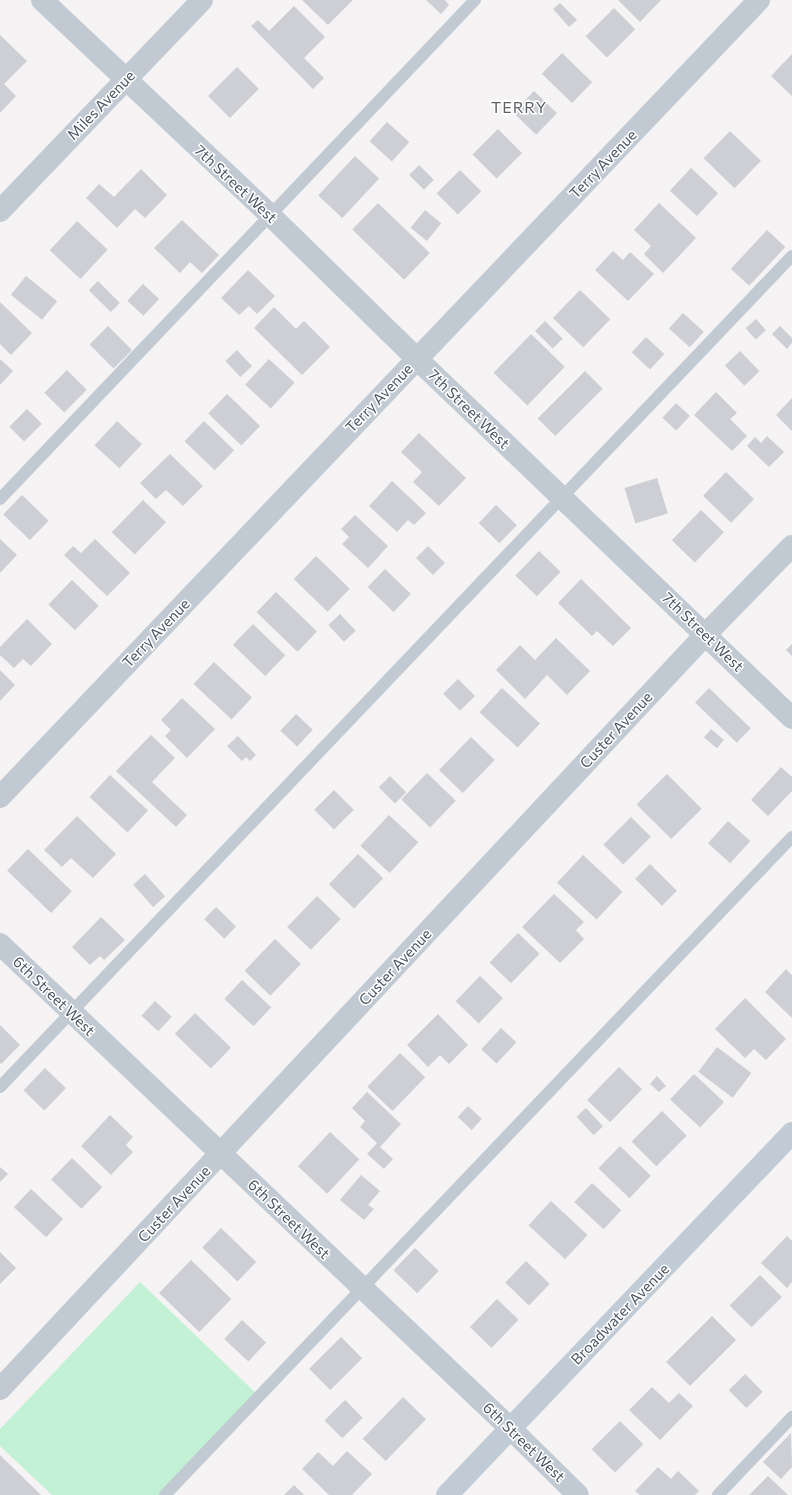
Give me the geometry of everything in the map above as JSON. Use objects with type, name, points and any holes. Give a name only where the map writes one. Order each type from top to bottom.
[{"type":"main road","name":"Broadwater Avenue","points":[[447,1495],[792,1133]]},
{"type":"street","name":"7th Street West","points":[[42,0],[270,215],[417,359],[706,634],[792,718]]},
{"type":"street","name":"Miles Avenue","points":[[0,211],[202,0]]},
{"type":"street","name":"Terry Avenue","points":[[0,797],[759,0]]},
{"type":"street","name":"Custer Avenue","points":[[0,1390],[706,634],[792,546]]},
{"type":"street","name":"6th Street West","points":[[0,944],[510,1428],[578,1495]]},
{"type":"lane","points":[[0,498],[475,0]]},
{"type":"lane","points":[[0,1087],[792,256]]},
{"type":"lane","points":[[165,1495],[792,837]]},
{"type":"lane","points":[[718,1495],[792,1417]]},
{"type":"green space","points":[[140,1282],[259,1396],[165,1495],[52,1495],[0,1446],[0,1429]]},
{"type":"building","points":[[302,0],[353,0],[328,25]]},
{"type":"building","points":[[426,0],[445,0],[449,5],[441,14]]},
{"type":"building","points":[[618,0],[661,0],[640,22]]},
{"type":"building","points":[[560,3],[577,20],[569,27],[553,9]]},
{"type":"building","points":[[294,6],[325,37],[304,58],[324,78],[313,89],[251,26],[258,20],[269,31]]},
{"type":"building","points":[[614,8],[635,29],[607,57],[586,36]]},
{"type":"building","points":[[0,35],[27,61],[4,84],[16,96],[0,113]]},
{"type":"building","points":[[562,53],[592,82],[572,103],[542,74]]},
{"type":"building","points":[[792,54],[792,96],[771,76]]},
{"type":"building","points":[[237,67],[259,89],[230,118],[208,96]]},
{"type":"building","points":[[534,91],[557,113],[536,135],[513,113]]},
{"type":"building","points":[[387,122],[409,142],[392,161],[370,141]]},
{"type":"building","points":[[498,129],[522,153],[497,178],[473,154]]},
{"type":"building","points":[[730,131],[761,161],[735,188],[704,158]]},
{"type":"building","points":[[355,156],[379,179],[342,218],[318,195]]},
{"type":"building","points":[[419,165],[434,180],[424,190],[409,175]]},
{"type":"building","points":[[691,168],[718,193],[697,216],[670,191]]},
{"type":"building","points":[[141,169],[167,195],[145,218],[135,209],[117,228],[86,198],[99,184],[114,197]]},
{"type":"building","points":[[460,170],[481,191],[458,215],[437,193]]},
{"type":"building","points":[[378,203],[430,253],[404,280],[352,230]]},
{"type":"building","points":[[659,203],[696,238],[663,273],[644,254],[651,246],[634,230]]},
{"type":"building","points":[[425,210],[441,223],[427,241],[411,228]]},
{"type":"building","points":[[182,220],[219,255],[202,273],[190,262],[180,273],[154,248]]},
{"type":"building","points":[[77,221],[108,250],[80,279],[50,250]]},
{"type":"building","points":[[767,230],[785,247],[749,286],[731,269]]},
{"type":"building","points":[[613,251],[623,260],[630,252],[654,274],[628,301],[595,270]]},
{"type":"building","points":[[248,270],[275,296],[257,314],[249,306],[239,315],[221,298]]},
{"type":"building","points":[[26,276],[57,301],[42,320],[11,295]]},
{"type":"building","points":[[98,281],[120,303],[111,312],[89,290]]},
{"type":"building","points":[[143,284],[159,299],[143,316],[127,301]]},
{"type":"building","points":[[580,290],[610,319],[583,347],[553,318]]},
{"type":"building","points":[[0,302],[32,333],[11,355],[0,344]]},
{"type":"building","points":[[274,307],[296,329],[304,321],[330,347],[302,375],[254,328]]},
{"type":"building","points":[[683,313],[704,332],[690,347],[669,329]]},
{"type":"building","points":[[756,319],[766,330],[756,340],[746,328]]},
{"type":"building","points":[[545,321],[563,339],[553,349],[535,331]]},
{"type":"building","points":[[108,326],[132,350],[114,368],[90,344]]},
{"type":"building","points":[[780,326],[792,338],[792,343],[787,349],[772,334]]},
{"type":"building","points":[[531,334],[565,367],[527,405],[493,373]]},
{"type":"building","points":[[646,337],[664,354],[650,369],[632,352]]},
{"type":"building","points":[[237,350],[252,366],[240,377],[225,361]]},
{"type":"building","points":[[740,351],[759,371],[744,386],[725,366]]},
{"type":"building","points":[[0,359],[13,371],[0,385]]},
{"type":"building","points":[[269,359],[295,383],[271,408],[245,385]]},
{"type":"building","points":[[67,370],[87,390],[64,412],[44,393]]},
{"type":"building","points":[[585,371],[603,389],[555,436],[538,418]]},
{"type":"building","points":[[716,392],[737,413],[730,419],[747,436],[732,451],[694,415]]},
{"type":"building","points":[[227,394],[260,426],[241,445],[208,413]]},
{"type":"building","points":[[792,398],[792,431],[776,415]]},
{"type":"building","points":[[676,403],[690,416],[676,431],[662,418]]},
{"type":"building","points":[[27,409],[42,424],[24,442],[9,427]]},
{"type":"building","points":[[117,421],[142,444],[119,468],[94,445]]},
{"type":"building","points":[[204,421],[234,450],[215,470],[185,441]]},
{"type":"building","points":[[419,433],[466,478],[439,506],[413,482],[422,472],[401,452]]},
{"type":"building","points":[[767,436],[784,452],[769,467],[747,446],[755,437],[761,443]]},
{"type":"building","points":[[170,454],[203,486],[183,506],[166,490],[156,499],[140,483]]},
{"type":"building","points":[[726,472],[754,499],[731,523],[703,496]]},
{"type":"building","points":[[657,478],[668,513],[635,523],[624,488]]},
{"type":"building","points":[[392,481],[426,513],[414,525],[408,520],[397,532],[369,506]]},
{"type":"building","points":[[22,495],[49,521],[30,540],[3,514]]},
{"type":"building","points":[[143,500],[166,522],[135,555],[112,532]]},
{"type":"building","points":[[496,505],[517,525],[499,543],[479,523]]},
{"type":"building","points":[[701,510],[724,532],[695,562],[672,540]]},
{"type":"building","points":[[355,515],[388,546],[368,568],[342,544],[349,537],[341,529]]},
{"type":"building","points":[[0,539],[17,555],[0,573]]},
{"type":"building","points":[[95,539],[130,573],[107,596],[64,555],[73,546],[81,553]]},
{"type":"building","points":[[428,546],[445,563],[433,575],[416,558]]},
{"type":"building","points":[[539,551],[561,572],[537,596],[515,575]]},
{"type":"building","points":[[316,556],[350,589],[328,612],[294,579]]},
{"type":"building","points":[[385,569],[411,594],[394,612],[368,587]]},
{"type":"building","points":[[581,579],[631,628],[613,646],[597,631],[592,636],[558,603]]},
{"type":"building","points":[[72,580],[99,606],[75,630],[48,604]]},
{"type":"building","points":[[276,592],[317,632],[298,652],[257,612]]},
{"type":"building","points":[[340,614],[356,631],[344,642],[328,625]]},
{"type":"building","points":[[27,619],[52,644],[31,666],[23,659],[14,668],[0,655],[0,647]]},
{"type":"building","points":[[253,624],[285,655],[265,676],[233,645]]},
{"type":"building","points":[[556,638],[590,671],[567,695],[547,675],[525,699],[496,670],[520,645],[535,660]]},
{"type":"building","points":[[792,644],[792,656],[786,650]]},
{"type":"building","points":[[214,662],[252,697],[232,719],[194,684]]},
{"type":"building","points":[[0,670],[15,685],[0,701]]},
{"type":"building","points":[[458,679],[475,696],[460,711],[443,694]]},
{"type":"building","points":[[502,688],[540,723],[518,748],[479,712]]},
{"type":"building","points":[[709,688],[751,728],[737,743],[695,702]]},
{"type":"building","points":[[182,698],[215,729],[187,758],[165,736],[171,730],[161,720]]},
{"type":"building","points":[[296,714],[313,730],[297,747],[280,731]]},
{"type":"building","points":[[711,729],[724,740],[717,748],[704,737]]},
{"type":"building","points":[[151,735],[175,758],[152,782],[187,815],[176,827],[116,771]]},
{"type":"building","points":[[238,736],[256,755],[250,761],[246,757],[242,761],[227,746]]},
{"type":"building","points":[[471,737],[495,760],[463,793],[439,770]]},
{"type":"building","points":[[781,767],[792,777],[792,791],[768,816],[751,800]]},
{"type":"building","points":[[427,773],[456,801],[430,827],[401,800]]},
{"type":"building","points":[[667,774],[702,809],[671,839],[637,804]]},
{"type":"building","points":[[110,775],[148,810],[128,832],[90,797]]},
{"type":"building","points":[[390,776],[406,792],[395,804],[379,787]]},
{"type":"building","points":[[334,790],[354,810],[334,830],[314,810]]},
{"type":"building","points":[[389,815],[418,842],[390,873],[360,846]]},
{"type":"building","points":[[77,816],[116,854],[93,878],[71,858],[62,867],[44,850]]},
{"type":"building","points":[[631,817],[651,837],[623,864],[603,845]]},
{"type":"building","points":[[728,821],[750,841],[730,863],[708,843]]},
{"type":"building","points":[[28,849],[72,891],[51,913],[7,871]]},
{"type":"building","points":[[358,854],[383,878],[354,909],[329,884]]},
{"type":"building","points":[[583,855],[622,892],[597,920],[557,883]]},
{"type":"building","points":[[650,864],[677,891],[662,906],[635,879]]},
{"type":"building","points":[[145,874],[165,896],[153,907],[133,885]]},
{"type":"building","points":[[554,894],[584,922],[576,930],[584,939],[560,963],[522,927]]},
{"type":"building","points":[[317,896],[341,919],[311,950],[287,927]]},
{"type":"building","points":[[216,907],[236,926],[224,939],[204,919]]},
{"type":"building","points":[[101,917],[125,940],[104,960],[100,956],[90,965],[72,947]]},
{"type":"building","points":[[518,933],[540,954],[511,983],[490,962]]},
{"type":"building","points":[[275,939],[301,964],[270,996],[244,971]]},
{"type":"building","points":[[786,969],[792,975],[792,1018],[765,992]]},
{"type":"building","points":[[480,976],[503,998],[479,1023],[456,1001]]},
{"type":"building","points":[[242,980],[271,1007],[254,1026],[224,999]]},
{"type":"building","points":[[745,998],[786,1039],[766,1060],[754,1049],[745,1058],[715,1029]]},
{"type":"building","points":[[155,1001],[172,1017],[158,1031],[141,1016]]},
{"type":"building","points":[[195,1013],[231,1048],[211,1069],[175,1034]]},
{"type":"building","points":[[438,1014],[468,1045],[449,1064],[440,1055],[428,1067],[407,1045]]},
{"type":"building","points":[[0,1025],[20,1045],[1,1064],[0,1063]]},
{"type":"building","points":[[501,1028],[516,1042],[497,1064],[481,1049]]},
{"type":"building","points":[[717,1047],[751,1073],[733,1098],[698,1072]]},
{"type":"building","points":[[400,1053],[425,1077],[393,1111],[367,1087]]},
{"type":"building","points":[[619,1067],[642,1089],[610,1122],[587,1100]]},
{"type":"building","points":[[45,1068],[66,1088],[44,1110],[23,1090]]},
{"type":"building","points":[[694,1074],[724,1102],[700,1128],[670,1100]]},
{"type":"building","points":[[657,1076],[666,1086],[659,1092],[650,1084]]},
{"type":"building","points":[[367,1092],[401,1124],[380,1147],[393,1159],[384,1169],[367,1154],[377,1143],[360,1127],[365,1121],[352,1108]]},
{"type":"building","points":[[468,1106],[482,1119],[472,1130],[458,1117]]},
{"type":"building","points":[[586,1108],[603,1126],[594,1135],[576,1117]]},
{"type":"building","points":[[662,1111],[687,1136],[656,1166],[632,1141]]},
{"type":"building","points":[[110,1115],[133,1137],[126,1145],[133,1152],[111,1175],[81,1146]]},
{"type":"building","points":[[330,1132],[359,1159],[327,1194],[298,1166]]},
{"type":"building","points":[[620,1146],[651,1176],[629,1198],[598,1168]]},
{"type":"building","points":[[72,1158],[102,1187],[81,1209],[51,1180]]},
{"type":"building","points":[[0,1167],[8,1174],[0,1182]]},
{"type":"building","points":[[361,1175],[380,1191],[368,1205],[374,1209],[364,1220],[340,1200]]},
{"type":"building","points":[[592,1183],[621,1210],[604,1229],[574,1202]]},
{"type":"building","points":[[31,1189],[63,1219],[46,1237],[14,1207]]},
{"type":"building","points":[[551,1201],[588,1235],[565,1259],[528,1225]]},
{"type":"building","points":[[221,1228],[256,1262],[237,1281],[202,1247]]},
{"type":"building","points":[[787,1236],[792,1241],[792,1282],[787,1288],[761,1263]]},
{"type":"building","points":[[415,1248],[439,1271],[417,1293],[393,1270]]},
{"type":"building","points":[[0,1252],[16,1268],[0,1284]]},
{"type":"building","points":[[191,1260],[231,1299],[199,1332],[159,1293]]},
{"type":"building","points":[[526,1261],[550,1284],[529,1306],[505,1283]]},
{"type":"building","points":[[760,1275],[782,1297],[752,1327],[730,1305]]},
{"type":"building","points":[[497,1299],[519,1320],[491,1348],[470,1327]]},
{"type":"building","points":[[712,1316],[736,1340],[690,1386],[666,1362]]},
{"type":"building","points":[[242,1320],[266,1343],[248,1362],[224,1339]]},
{"type":"building","points":[[341,1337],[362,1358],[330,1390],[309,1369]]},
{"type":"building","points":[[745,1374],[763,1392],[746,1408],[729,1390]]},
{"type":"building","points":[[652,1387],[669,1403],[679,1393],[693,1406],[660,1440],[629,1410]]},
{"type":"building","points":[[403,1397],[426,1419],[386,1461],[363,1439]]},
{"type":"building","points":[[345,1400],[363,1418],[342,1438],[324,1421]]},
{"type":"building","points":[[620,1421],[643,1444],[615,1473],[592,1449]]},
{"type":"building","points":[[791,1433],[792,1467],[781,1479],[763,1462]]},
{"type":"building","points":[[347,1451],[372,1474],[352,1495],[329,1495],[302,1469],[318,1452],[333,1466]]},
{"type":"building","points":[[0,1455],[41,1495],[0,1495]]},
{"type":"building","points":[[658,1467],[671,1479],[678,1471],[699,1491],[695,1495],[640,1495],[635,1491]]},
{"type":"building","points":[[768,1476],[788,1495],[749,1495]]},
{"type":"building","points":[[294,1485],[304,1495],[284,1495]]},
{"type":"district","name":"TERRY","points":[[519,107]]}]
